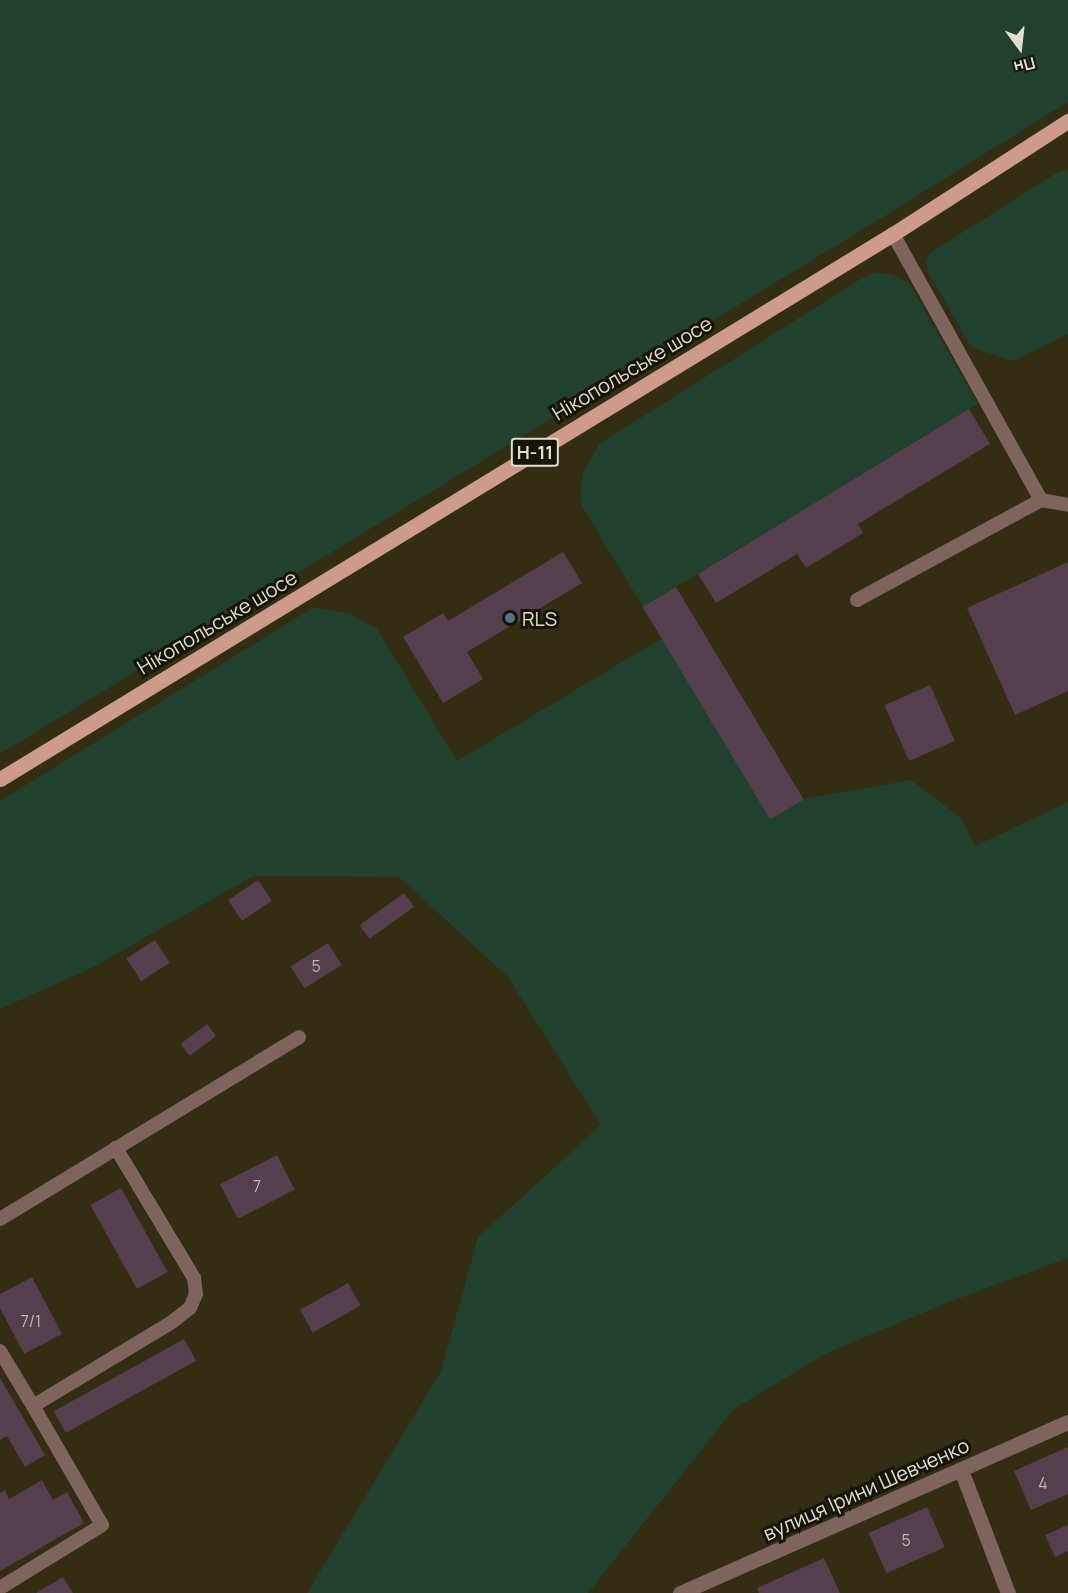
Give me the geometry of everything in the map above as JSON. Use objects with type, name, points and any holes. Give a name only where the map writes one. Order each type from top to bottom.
[{"type":"main road","name":"Нікопольське шосе","points":[[0,779],[893,234],[1068,121]]},
{"type":"street","name":"вулиця Ірини Шевченко","points":[[680,1593],[1068,1422]]},
{"type":"street","points":[[961,1470],[1008,1593]]},
{"type":"lane","points":[[893,234],[1041,500]]},
{"type":"lane","points":[[857,600],[1041,500],[1068,506]]},
{"type":"lane","points":[[0,1218],[299,1037]]},
{"type":"lane","points":[[33,1406],[172,1322],[190,1308],[196,1294],[194,1278],[116,1148]]},
{"type":"lane","points":[[0,1351],[102,1525],[0,1588]]},
{"type":"green space","points":[[0,0],[1068,0],[1068,102],[880,219],[0,754]]},
{"type":"green space","points":[[1068,170],[1068,334],[1013,361],[971,347],[928,272],[926,261],[930,253],[1058,172]]},
{"type":"green space","points":[[876,272],[893,275],[909,283],[978,404],[643,607],[582,506],[580,489],[584,471],[599,444],[859,280]]},
{"type":"green space","points":[[314,607],[351,614],[377,629],[457,761],[662,638],[771,819],[804,799],[911,780],[961,818],[975,846],[1068,802],[1068,1258],[949,1302],[827,1353],[734,1409],[588,1593],[307,1593],[441,1371],[478,1237],[601,1125],[508,977],[399,877],[253,876],[90,969],[0,1009],[0,801]]},
{"type":"building","points":[[969,409],[990,444],[858,524],[863,533],[806,568],[797,554],[716,603],[698,574]]},
{"type":"building","points":[[563,552],[582,583],[467,652],[483,679],[443,703],[403,637],[443,613],[448,621]]},
{"type":"building","points":[[1068,562],[1068,691],[1015,715],[967,608]]},
{"type":"building","points":[[676,587],[804,800],[770,820],[643,607]]},
{"type":"building","points":[[930,685],[955,741],[909,761],[884,705]]},
{"type":"building","points":[[258,880],[272,901],[242,921],[228,900]]},
{"type":"building","points":[[404,893],[414,907],[369,939],[360,925]]},
{"type":"building","points":[[155,940],[170,963],[141,981],[126,959]]},
{"type":"building","points":[[328,943],[342,965],[304,988],[291,966]]},
{"type":"building","points":[[207,1024],[216,1036],[190,1056],[181,1044]]},
{"type":"building","points":[[277,1155],[295,1190],[238,1219],[220,1184]]},
{"type":"building","points":[[121,1188],[168,1272],[137,1289],[90,1205]]},
{"type":"building","points":[[32,1277],[62,1334],[24,1354],[0,1308],[0,1294]]},
{"type":"building","points":[[348,1283],[361,1306],[313,1332],[300,1310]]},
{"type":"building","points":[[184,1339],[196,1361],[66,1433],[54,1411]]},
{"type":"building","points":[[0,1378],[45,1455],[25,1467],[7,1436],[0,1440]]},
{"type":"building","points":[[1068,1447],[1068,1494],[1031,1510],[1014,1471]]},
{"type":"building","points":[[42,1480],[53,1500],[67,1492],[84,1523],[0,1571],[0,1493],[5,1490],[9,1499]]},
{"type":"building","points":[[927,1507],[945,1547],[886,1573],[869,1533]]},
{"type":"building","points":[[1068,1525],[1068,1551],[1055,1557],[1045,1535]]},
{"type":"building","points":[[824,1558],[840,1593],[759,1593],[757,1588]]},
{"type":"building","points":[[63,1577],[73,1593],[36,1593]]},
{"type":"place","name":"RLS","points":[[510,618]]}]
